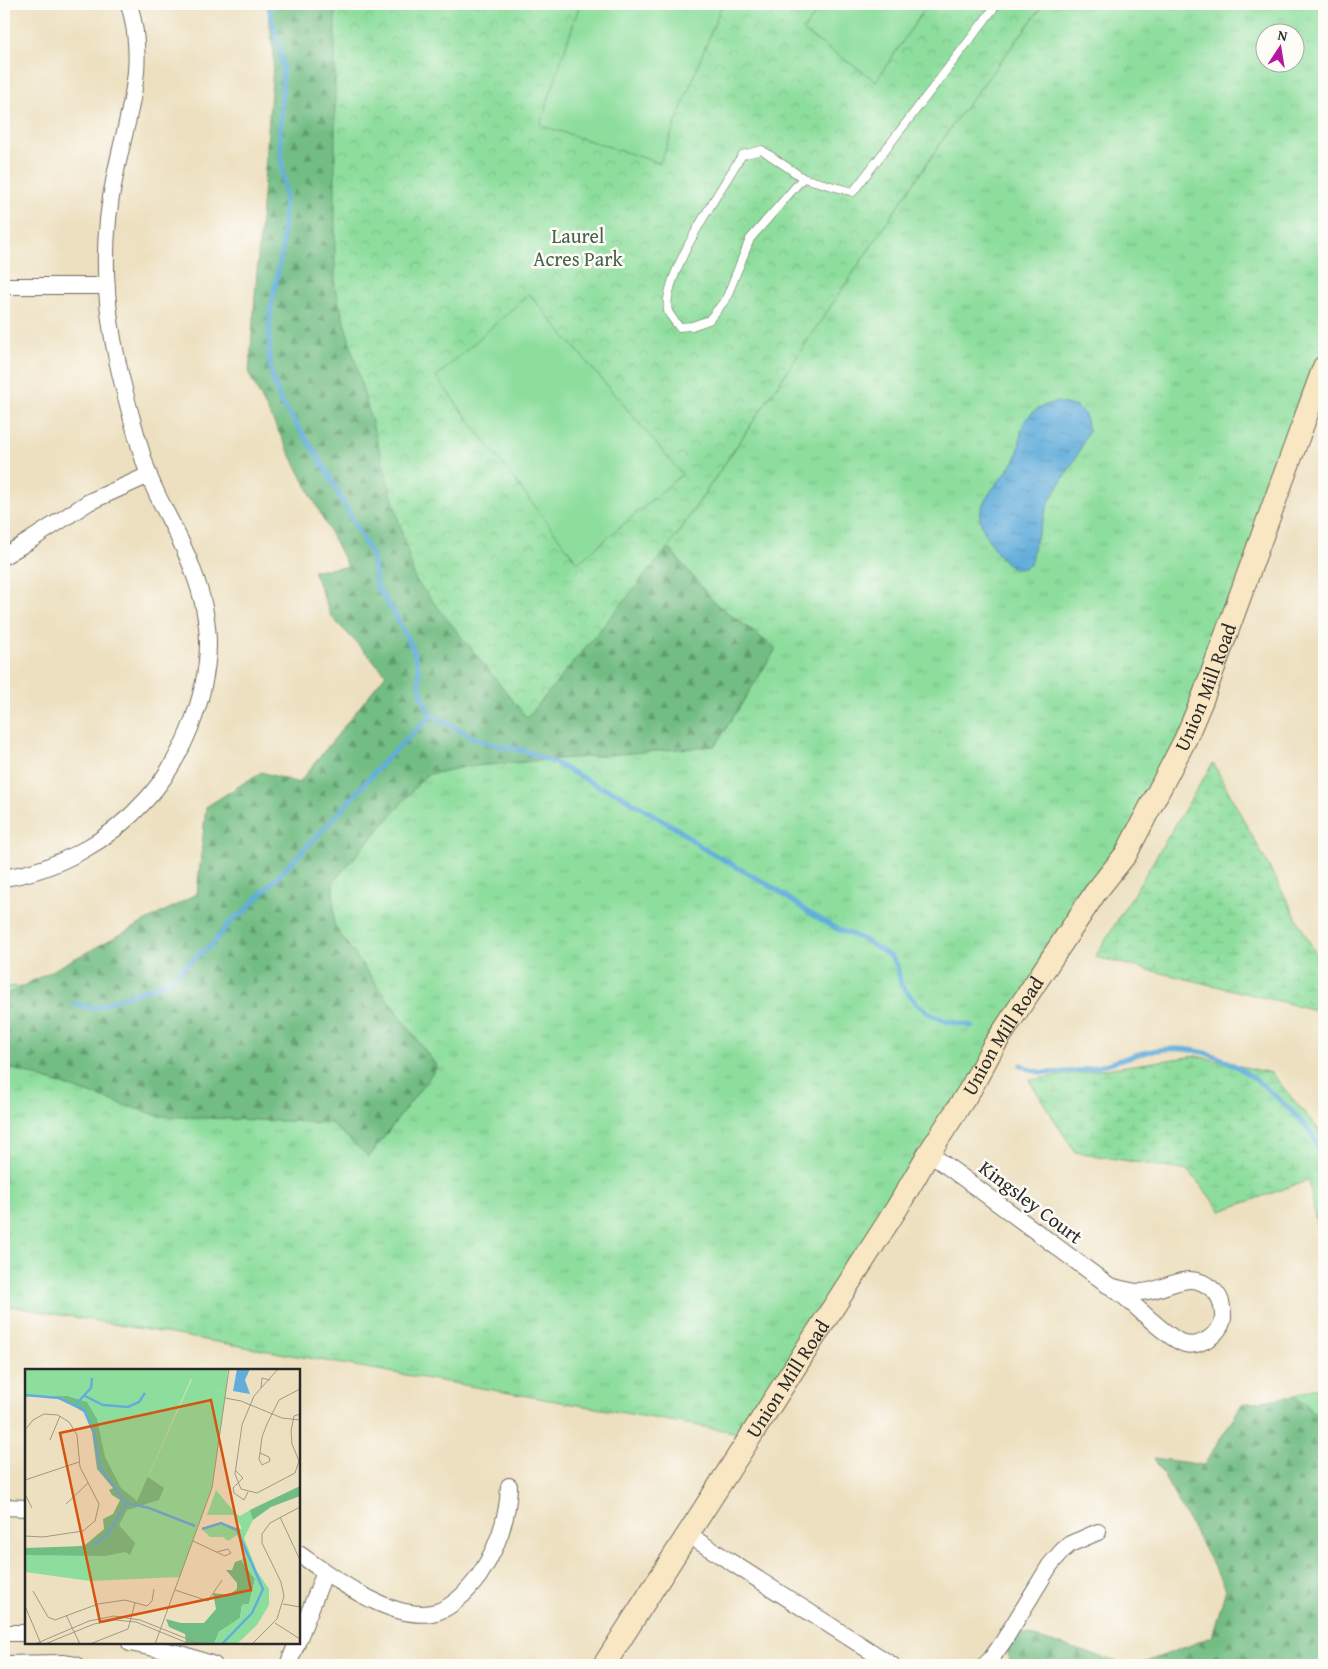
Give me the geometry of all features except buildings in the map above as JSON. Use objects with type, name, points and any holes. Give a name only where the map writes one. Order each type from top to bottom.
[{"type":"street","points":[[4,878],[22,875],[63,860],[89,847],[112,832],[139,808],[169,771],[192,724],[205,672],[208,645],[201,594],[193,569],[149,475],[121,377],[111,329],[106,257],[110,205],[137,76],[138,52],[136,29],[130,4]]},
{"type":"street","points":[[4,286],[107,286]]},
{"type":"street","name":"Union Mill Road","points":[[604,1665],[897,1208],[929,1153],[971,1088],[993,1047],[1095,893],[1126,854],[1185,740],[1217,659],[1324,367]]},
{"type":"street","points":[[4,556],[89,502],[149,475]]},
{"type":"street","name":"Kingsley Court","points":[[929,1153],[999,1204],[1107,1285],[1128,1300],[1172,1336],[1186,1344],[1203,1342],[1215,1333],[1223,1320],[1222,1302],[1205,1283],[1191,1279],[1141,1292],[1107,1285]]},
{"type":"street","points":[[300,1555],[374,1602],[389,1608],[420,1614],[436,1612],[450,1606],[462,1596],[484,1568],[500,1535],[505,1519],[509,1486]]},
{"type":"street","points":[[4,1507],[25,1508]]},
{"type":"street","points":[[985,1665],[991,1659],[1056,1558],[1070,1544],[1098,1532]]},
{"type":"street","points":[[687,1534],[892,1665]]},
{"type":"street","points":[[300,1635],[325,1572]]},
{"type":"street","points":[[4,1632],[25,1633]]},
{"type":"street","points":[[135,1644],[182,1654],[214,1665]]},
{"type":"street","points":[[288,1665],[297,1644]]},
{"type":"street","points":[[4,1664],[76,1665]]},
{"type":"lane","points":[[803,178],[750,239],[726,299],[709,320],[692,326],[679,327],[668,312],[669,290],[689,243],[742,155],[762,150],[803,178],[853,192],[997,4]]},
{"type":"green space","points":[[267,4],[357,4],[658,535],[715,603],[776,649],[715,746],[464,767],[426,775],[333,882],[334,926],[437,1067],[369,1157],[331,1123],[159,1116],[4,1066],[4,996],[197,894],[206,807],[261,772],[299,783],[386,674],[331,616],[313,570],[348,567],[249,374],[274,54]]},
{"type":"green space","name":"Laurel Acres Park","points":[[335,4],[1044,4],[956,120],[670,545],[527,718],[415,579],[335,288]]},
{"type":"green space","points":[[580,4],[722,4],[660,163],[540,125]]},
{"type":"green space","points":[[822,4],[928,4],[876,81],[803,31]]},
{"type":"green space","points":[[1044,4],[1324,4],[1324,356],[1185,740],[751,1435],[4,1305],[4,987],[71,984],[356,815],[527,718],[670,545],[956,120]]},
{"type":"green space","points":[[529,294],[682,474],[578,563],[436,377]]},
{"type":"green space","points":[[1213,763],[1324,969],[1324,1012],[1095,957]]},
{"type":"green space","points":[[1196,1056],[1271,1073],[1324,1136],[1324,1271],[1309,1180],[1221,1211],[1189,1171],[1075,1152],[1029,1080]]},
{"type":"green space","points":[[1324,1385],[1324,1420],[1294,1396]]},
{"type":"green space","points":[[1294,1396],[1324,1420],[1324,1665],[1138,1665],[1212,1637],[1226,1589],[1154,1458],[1204,1465],[1242,1404]]},
{"type":"green space","points":[[1002,1627],[1127,1665],[1011,1665]]},
{"type":"water","points":[[1057,402],[1077,407],[1085,415],[1088,431],[1078,454],[1049,502],[1034,546],[1030,565],[1016,569],[1007,564],[987,537],[981,523],[981,509],[989,494],[1016,458],[1025,421],[1039,408]]},
{"type":"waterway","points":[[268,4],[283,69],[280,141],[285,196],[282,251],[270,313],[269,353],[271,372],[280,400],[322,463],[372,556],[377,587],[393,611],[412,647],[419,669],[419,683],[422,696],[429,711],[433,716],[475,738],[495,745],[522,750],[555,763],[598,786],[617,793],[679,830],[701,847],[774,888],[809,913],[839,930],[868,942],[891,957],[897,965],[901,985],[917,1004],[932,1015],[946,1021],[972,1026]]},
{"type":"waterway","points":[[74,1003],[95,1008],[161,985],[171,979],[200,953],[209,948],[234,918],[242,914],[338,814],[386,759],[432,715]]},
{"type":"waterway","points":[[1021,1065],[1046,1073],[1072,1072],[1159,1050],[1196,1050],[1212,1055],[1244,1071],[1290,1109],[1311,1133],[1324,1161]]}]
